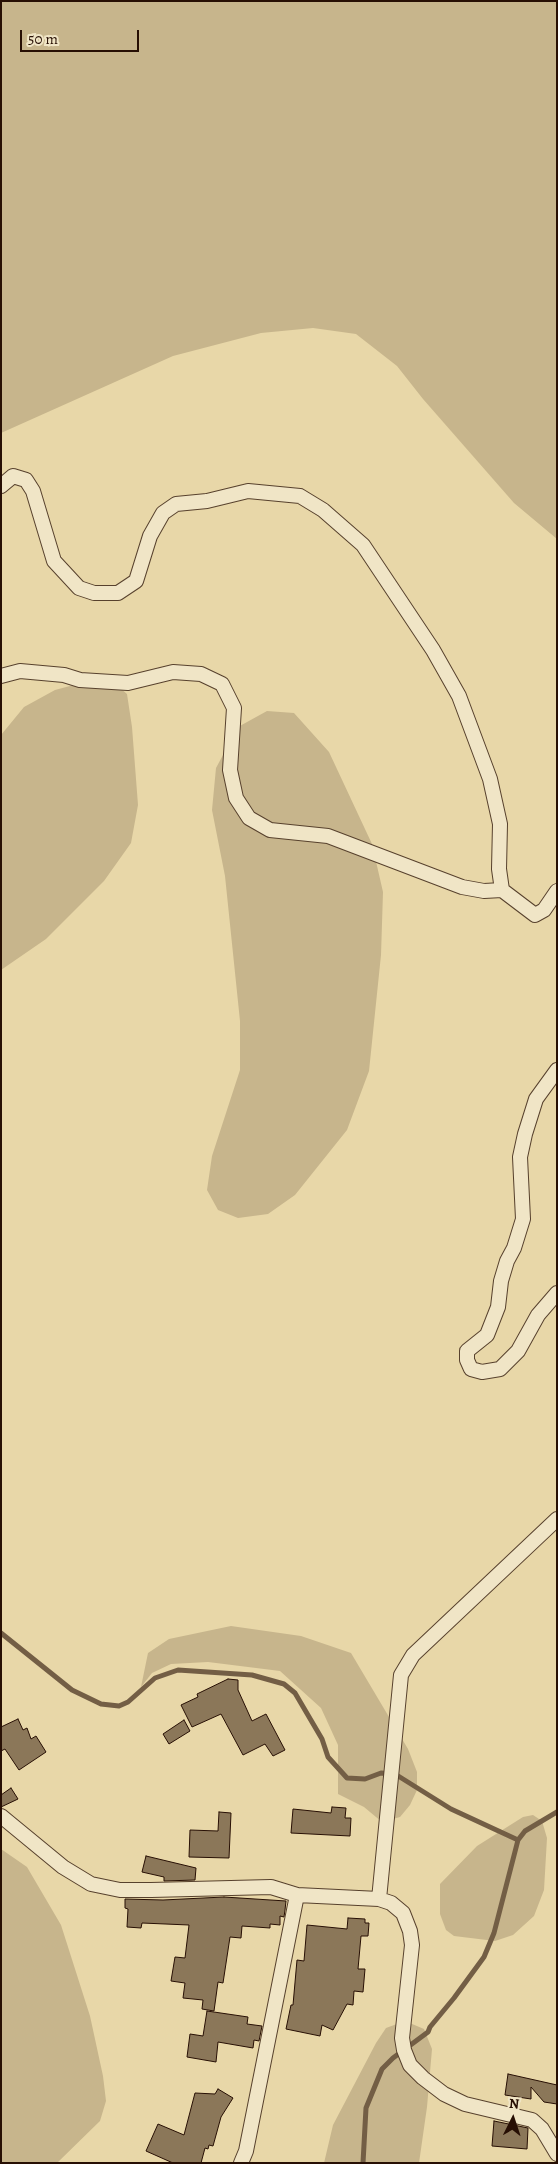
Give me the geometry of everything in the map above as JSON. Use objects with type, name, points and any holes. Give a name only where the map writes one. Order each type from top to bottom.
[{"type":"street","points":[[1,486],[13,476],[26,480],[33,491],[54,561],[79,588],[94,593],[118,594],[136,581],[150,536],[164,513],[176,504],[208,502],[248,491],[300,496],[323,510],[362,545],[432,650],[459,696],[490,779],[500,824],[499,869],[502,890]]},
{"type":"street","points":[[1,676],[20,671],[64,674],[80,680],[128,683],[173,672],[201,674],[222,684],[234,708],[230,770],[236,798],[249,818],[270,830],[328,836],[462,887],[484,891],[502,890],[535,915],[544,910],[557,891]]},
{"type":"street","points":[[557,1070],[536,1099],[525,1134],[520,1157],[523,1219],[501,1281],[498,1307],[487,1335],[467,1351],[467,1360],[471,1369],[482,1372],[500,1369],[518,1351],[538,1315],[557,1293]]},
{"type":"street","points":[[380,1900],[401,1675],[412,1655],[557,1519]]},
{"type":"street","points":[[1,1816],[63,1867],[91,1884],[120,1890],[271,1887],[297,1894],[380,1900],[391,1903],[403,1913],[410,1931],[412,1945],[402,2038],[410,2065],[444,2094],[466,2104],[532,2120],[542,2129],[557,2154]]},
{"type":"street","points":[[241,2163],[246,2151],[297,1894]]},
{"type":"shaded area","points":[[1,1],[557,1],[557,539],[514,503],[423,399],[397,366],[356,334],[313,328],[261,333],[173,356],[1,433]]},
{"type":"shaded area","points":[[85,682],[113,682],[127,694],[132,727],[138,805],[131,843],[104,881],[46,939],[1,970],[1,735],[24,707],[55,690]]},
{"type":"shaded area","points":[[267,711],[294,713],[329,752],[372,844],[383,892],[381,955],[369,1071],[347,1130],[295,1195],[268,1214],[238,1218],[218,1210],[207,1190],[212,1156],[240,1070],[240,1021],[225,876],[212,810],[216,768],[238,727]]},
{"type":"shaded area","points":[[231,1626],[301,1636],[351,1653],[408,1749],[417,1772],[417,1790],[410,1805],[400,1817],[382,1822],[364,1807],[338,1794],[338,1745],[321,1708],[280,1671],[208,1662],[171,1664],[152,1673],[141,1687],[148,1653],[169,1639]]},
{"type":"shaded area","points":[[533,1815],[542,1821],[547,1838],[544,1890],[534,1916],[513,1935],[495,1941],[454,1936],[446,1930],[440,1914],[440,1884],[477,1846],[523,1817]]},
{"type":"shaded area","points":[[1,1849],[27,1867],[61,1925],[90,2016],[103,2076],[106,2101],[100,2121],[57,2163],[1,2163]]},
{"type":"shaded area","points":[[405,2021],[424,2029],[432,2049],[427,2107],[419,2163],[324,2163],[333,2125],[376,2043],[386,2028]]},
{"type":"building","points":[[228,1679],[238,1680],[238,1690],[252,1721],[266,1714],[285,1750],[273,1756],[265,1744],[243,1755],[221,1714],[192,1727],[181,1705],[198,1697],[197,1694]]},
{"type":"building","points":[[18,1719],[23,1730],[27,1728],[31,1739],[36,1736],[46,1752],[19,1770],[5,1749],[1,1751],[1,1727]]},
{"type":"building","points":[[184,1720],[190,1731],[169,1744],[163,1734]]},
{"type":"building","points":[[11,1788],[18,1799],[1,1807],[1,1795]]},
{"type":"building","points":[[332,1807],[346,1808],[345,1818],[351,1818],[350,1836],[291,1833],[293,1809],[331,1813]]},
{"type":"building","points":[[219,1812],[231,1813],[229,1858],[189,1857],[190,1830],[218,1831]]},
{"type":"building","points":[[146,1856],[196,1868],[195,1880],[164,1881],[164,1877],[142,1872]]},
{"type":"building","points":[[224,1897],[286,1901],[284,1917],[280,1916],[280,1925],[270,1924],[270,1928],[242,1926],[241,1938],[230,1937],[223,1983],[218,1982],[214,2011],[202,2009],[203,2000],[183,1998],[185,1983],[171,1981],[175,1957],[185,1958],[189,1925],[142,1923],[141,1928],[127,1927],[128,1909],[125,1908],[125,1899],[163,1900]]},
{"type":"building","points":[[348,1918],[365,1919],[365,1923],[369,1923],[368,1936],[361,1936],[358,1969],[365,1969],[363,1992],[354,1991],[353,2005],[347,2004],[333,2030],[322,2025],[320,2036],[286,2029],[291,2005],[293,2005],[297,1960],[304,1961],[307,1925],[347,1929]]},
{"type":"building","points":[[207,2011],[248,2017],[247,2024],[262,2026],[259,2041],[254,2040],[253,2048],[218,2042],[216,2062],[187,2057],[190,2034],[203,2036]]},
{"type":"building","points":[[508,2074],[557,2085],[557,2104],[544,2102],[531,2087],[531,2099],[505,2095]]},
{"type":"building","points":[[218,2089],[233,2098],[221,2117],[213,2146],[209,2145],[208,2149],[205,2148],[201,2163],[173,2163],[146,2151],[158,2124],[184,2135],[195,2093],[215,2094]]},
{"type":"building","points":[[494,2121],[528,2128],[527,2149],[492,2146]]},
{"type":"waterway","points":[[1,1633],[72,1690],[101,1704],[119,1706],[128,1702],[155,1678],[178,1670],[252,1675],[284,1684],[295,1693],[322,1739],[328,1757],[347,1778],[365,1779],[381,1773],[395,1774],[451,1809],[518,1840]]},
{"type":"waterway","points":[[363,2163],[366,2108],[382,2069],[393,2058],[428,2032],[484,1957],[494,1933],[518,1840],[525,1831],[557,1812]]}]
